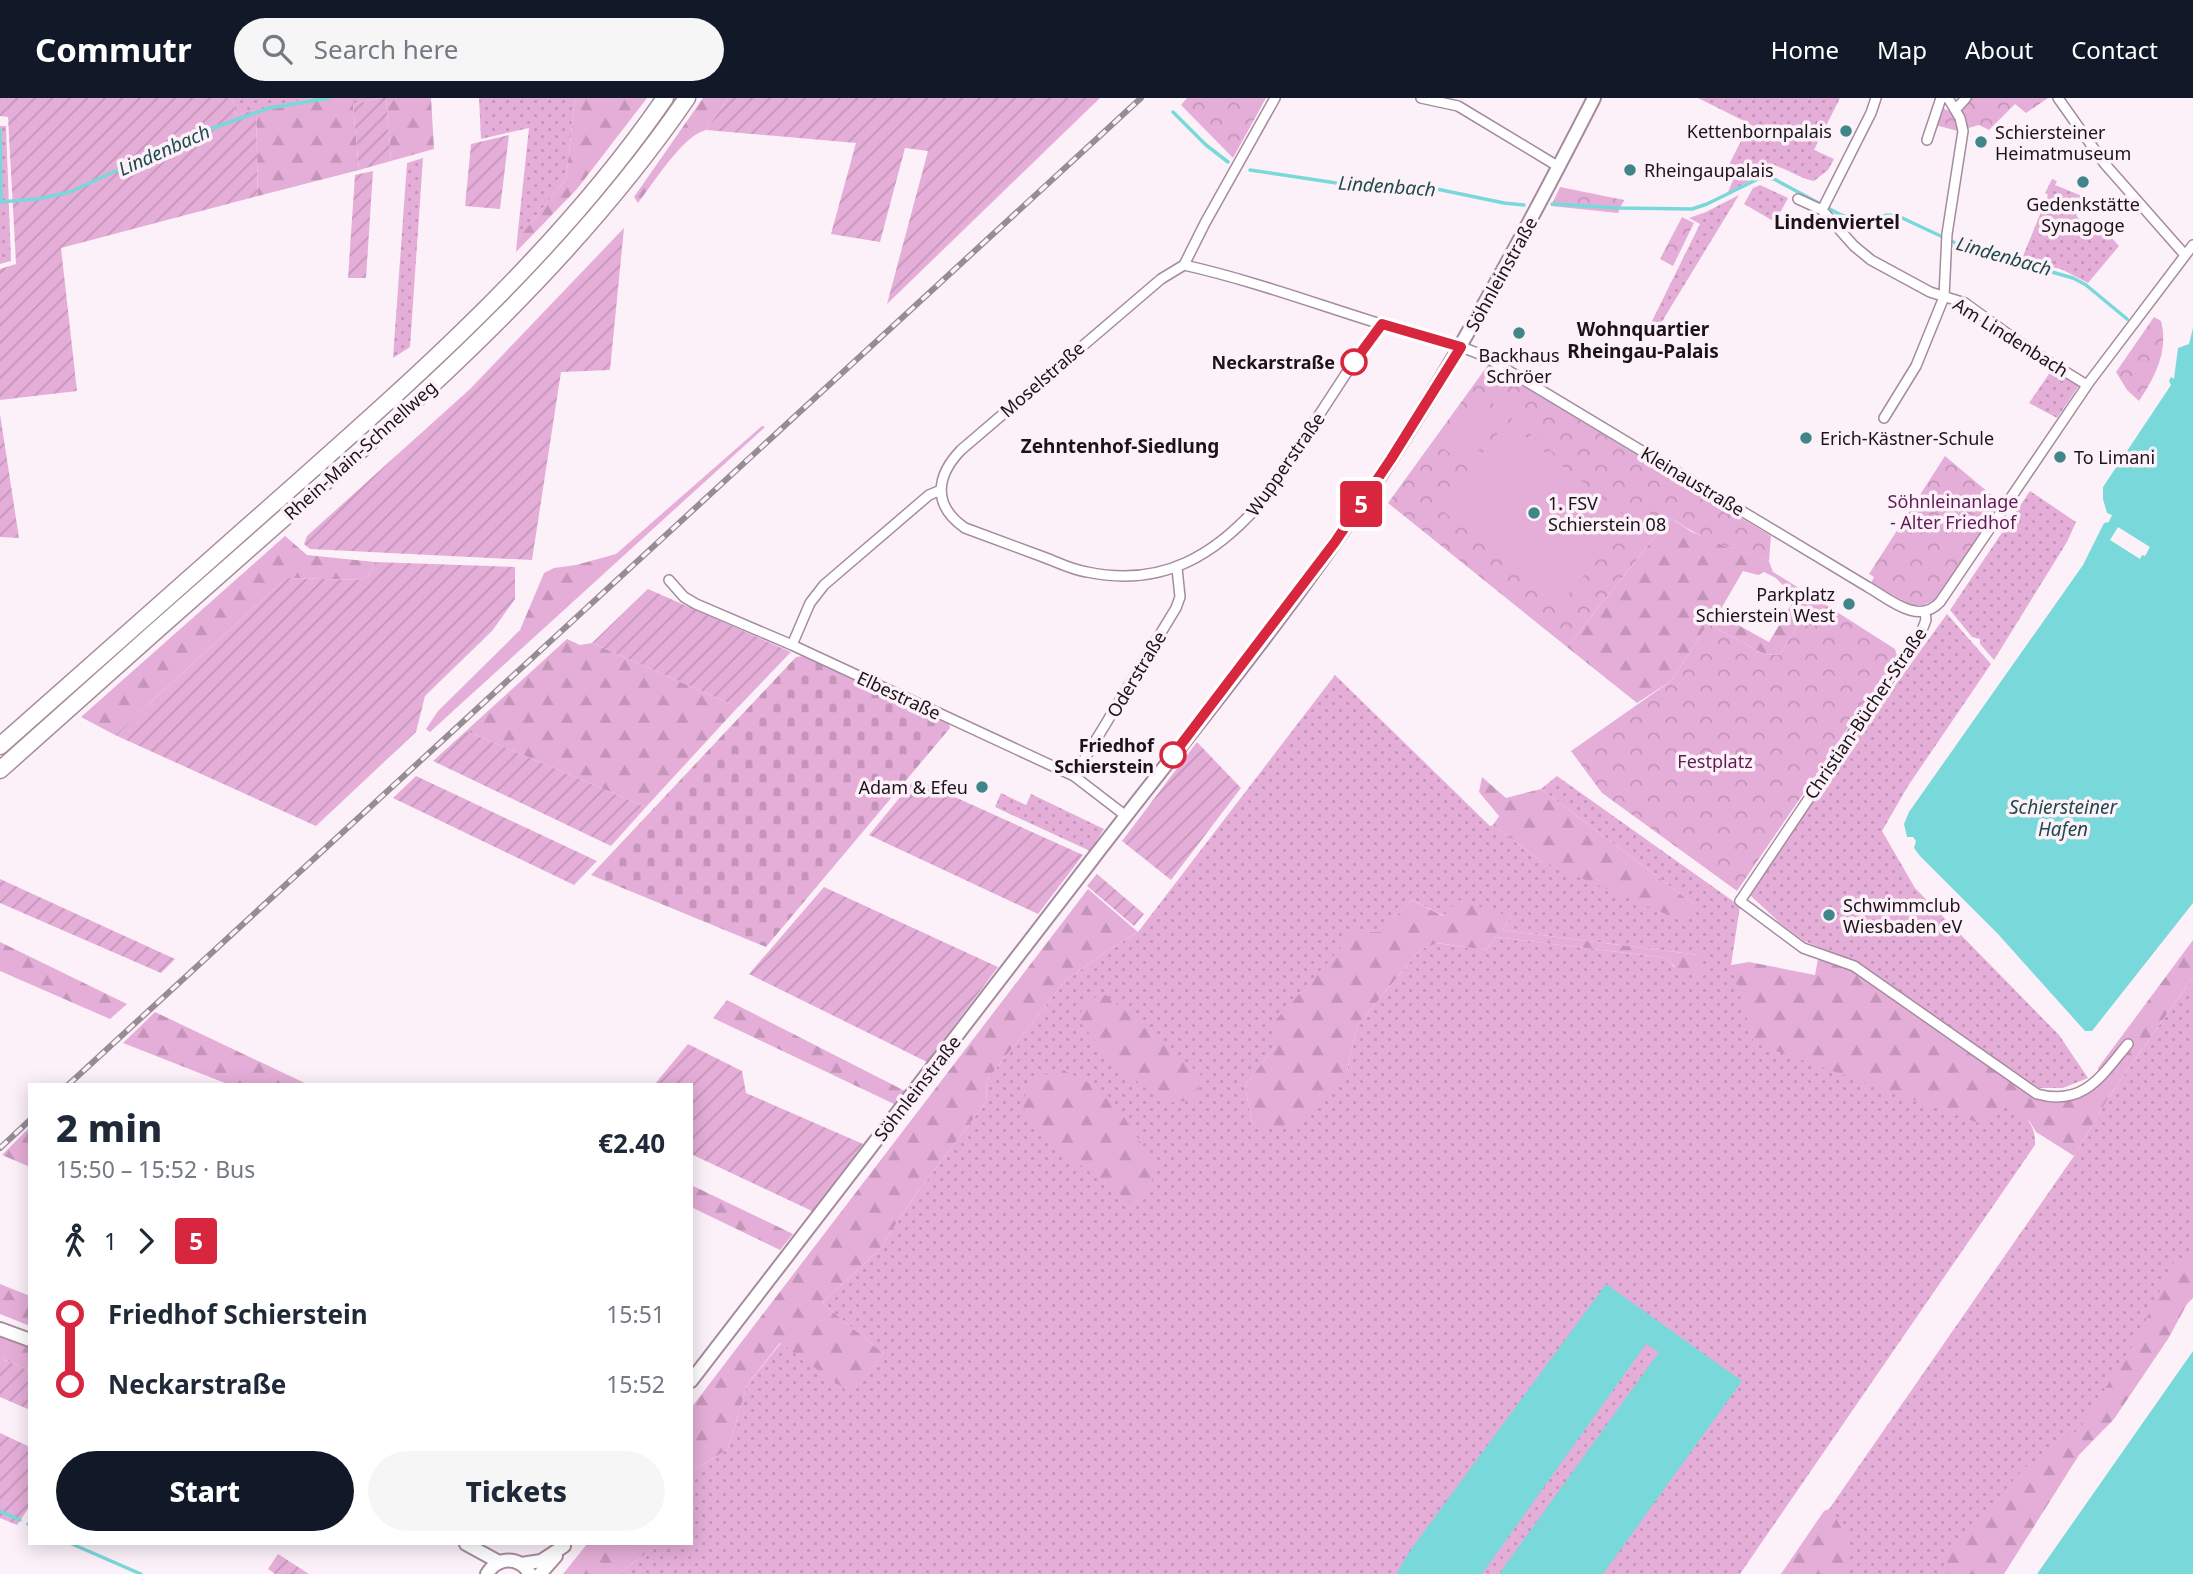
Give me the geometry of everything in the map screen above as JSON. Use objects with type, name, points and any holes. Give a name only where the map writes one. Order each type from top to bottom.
[{"type":"highway","name":"Rhein-Main-Schnellweg","points":[[0,746],[333,451],[471,324],[588,200],[665,98]]},
{"type":"highway","name":"Rhein-Main-Schnellweg","points":[[0,770],[390,424],[484,335],[535,284],[601,210],[687,98]]},
{"type":"street","points":[[1275,98],[1184,265],[1223,274],[1461,347]]},
{"type":"street","points":[[1421,98],[1459,102],[1559,167]]},
{"type":"street","name":"Söhnleinstraße","points":[[693,1378],[1335,542],[1461,347],[1500,279],[1594,98]]},
{"type":"street","points":[[1824,205],[1876,98]]},
{"type":"street","points":[[1927,140],[1941,98]]},
{"type":"street","points":[[1884,418],[1916,366],[1944,297],[1947,239],[1963,134],[1962,123],[1948,98]]},
{"type":"street","points":[[1956,109],[1966,98]]},
{"type":"street","points":[[2058,98],[2104,163],[2185,255]]},
{"type":"street","name":"Am Lindenbach","points":[[1798,199],[1824,205],[1861,254],[1930,292],[1965,303],[2030,350],[2085,383]]},
{"type":"street","name":"Christian-Bücher-Straße","points":[[2128,1044],[2096,1082],[2082,1092],[2056,1098],[2037,1094],[1854,966],[1803,948],[1740,901],[1922,630],[1926,620],[1925,612],[1940,602],[2085,383],[2193,245]]},
{"type":"street","name":"Moselstraße","points":[[941,490],[946,471],[961,450],[1169,272],[1184,265]]},
{"type":"street","name":"Wupperstraße","points":[[941,490],[945,509],[954,521],[965,528],[1075,569],[1124,577],[1177,568],[1223,541],[1251,515],[1382,324]]},
{"type":"street","name":"Kleinaustraße","points":[[1461,347],[1510,370],[1878,593],[1913,612],[1925,612]]},
{"type":"street","points":[[792,645],[810,603],[824,585],[929,495],[941,490]]},
{"type":"street","name":"Oderstraße","points":[[1074,776],[1176,608],[1181,597],[1177,568]]},
{"type":"street","name":"Elbestraße","points":[[669,580],[684,597],[1074,776],[1126,816]]},
{"type":"street","points":[[0,1329],[28,1339]]},
{"type":"street","points":[[467,1545],[486,1574],[499,1562],[513,1560],[526,1569],[565,1545]]},
{"type":"street","points":[[468,1545],[499,1562]]},
{"type":"street","points":[[540,1574],[565,1545]]},
{"type":"green space","points":[[0,98],[233,98],[235,115],[256,110],[258,196],[61,248],[77,391],[0,400],[0,269],[16,264],[8,117],[0,116]]},
{"type":"green space","points":[[233,98],[312,98],[235,115]]},
{"type":"green space","points":[[312,98],[380,98],[353,104],[359,170],[258,196],[256,110]]},
{"type":"green space","points":[[386,98],[431,98],[434,149],[391,161]]},
{"type":"green space","points":[[386,98],[391,161],[359,170],[353,104]]},
{"type":"green space","points":[[479,98],[575,98],[566,179],[517,240],[529,128],[481,139]]},
{"type":"green space","points":[[575,98],[647,98],[577,189],[516,252],[517,240],[566,179]]},
{"type":"green space","points":[[703,98],[728,98],[706,130],[678,150],[638,203],[634,197]]},
{"type":"green space","points":[[728,98],[1100,98],[887,304],[928,151],[905,148],[880,242],[831,234],[856,143],[706,130]]},
{"type":"green space","points":[[1187,98],[1266,98],[1233,158],[1181,105]]},
{"type":"green space","points":[[1698,98],[1840,98],[1814,150],[1834,159],[1828,170],[1814,181],[1781,168],[1759,165],[1772,176],[1758,177],[1728,192],[1735,176],[1725,171],[1731,169],[1727,168],[1750,124]]},
{"type":"green space","points":[[1971,98],[2048,98],[2026,113],[2015,104],[1989,130],[1979,125],[1958,131],[1935,125],[1941,107],[1953,113]]},
{"type":"green space","points":[[0,126],[6,126],[11,261],[0,264]]},
{"type":"green space","points":[[509,135],[500,209],[465,206],[471,144]]},
{"type":"green space","points":[[423,158],[410,347],[393,358],[407,163]]},
{"type":"green space","points":[[373,171],[366,278],[348,278],[355,175]]},
{"type":"green space","points":[[2052,179],[2057,181],[2055,185],[2092,200],[2076,215],[2086,227],[2095,219],[2119,246],[2088,283],[2061,269],[2021,261]]},
{"type":"green space","points":[[1760,185],[1788,198],[1775,222],[1744,204],[1753,188]]},
{"type":"green space","points":[[1560,187],[1624,200],[1618,213],[1551,206]]},
{"type":"green space","points":[[1739,195],[1652,338],[1645,335],[1700,224],[1689,218]]},
{"type":"green space","points":[[1682,217],[1694,223],[1673,266],[1660,259]]},
{"type":"green space","points":[[624,228],[610,370],[561,372],[532,560],[310,549],[304,544],[307,536],[470,389]]},
{"type":"green space","points":[[2154,317],[2161,321],[2162,353],[2155,373],[2139,401],[2127,390],[2116,372]]},
{"type":"green space","points":[[1488,365],[1771,536],[1769,561],[1711,541],[1670,518],[1567,647],[1388,503]]},
{"type":"green space","points":[[2053,368],[2080,384],[2057,418],[2029,403]]},
{"type":"green space","points":[[1478,393],[1483,397],[1474,408],[1481,401],[1504,419],[1466,466],[1438,444]]},
{"type":"green space","points":[[1495,396],[1637,510],[1632,516],[1491,402]]},
{"type":"green space","points":[[0,414],[19,538],[0,537]]},
{"type":"green space","name":"1. FSV Schierstein 08","points":[[1507,422],[1629,519],[1560,605],[1439,508]]},
{"type":"green space","points":[[762,426],[765,427],[430,732],[426,729],[438,711],[520,630],[544,573],[554,568],[616,554]]},
{"type":"green space","name":"Söhnleinanlage - Alter Friedhof","points":[[1945,456],[2002,504],[1934,600],[1924,605],[1911,605],[1871,583],[1874,577],[1869,574]]},
{"type":"green space","points":[[2030,491],[2076,522],[2067,542],[1994,660],[1980,644],[1980,639],[1972,637],[1950,610]]},
{"type":"green space","points":[[1670,518],[1692,532],[1725,546],[1760,556],[1769,561],[1773,572],[1815,598],[1779,655],[1764,654],[1708,624],[1671,681],[1637,703],[1567,647]],"holes":[[[1743,571],[1758,575],[1764,572],[1776,578],[1795,598],[1769,642],[1718,614]]]},
{"type":"green space","points":[[285,536],[307,555],[375,562],[369,575],[361,580],[286,578],[115,735],[81,717]]},
{"type":"green space","points":[[375,562],[515,567],[515,599],[492,631],[425,696],[416,732],[316,826],[115,735],[286,578],[361,580],[369,575]]},
{"type":"green space","points":[[648,589],[791,652],[738,707],[592,643]]},
{"type":"green space","name":"Festplatz","points":[[1815,598],[1895,649],[1897,656],[1737,891],[1602,793],[1571,751],[1671,681],[1708,624],[1764,654],[1779,655]]},
{"type":"green space","points":[[1947,614],[1991,664],[1908,786],[1882,831],[1915,888],[2059,1035],[2088,1078],[2063,1088],[2039,1088],[1861,965],[1804,941],[1749,894],[1846,753]]},
{"type":"green space","points":[[567,639],[580,645],[592,643],[738,707],[646,807],[466,731]]},
{"type":"green space","points":[[803,656],[949,723],[950,728],[766,947],[591,875],[796,657]]},
{"type":"green space","points":[[1335,675],[1490,826],[1493,825],[1541,861],[1695,905],[1541,789],[1557,776],[1740,906],[1731,965],[2008,1100],[2031,1125],[2035,1145],[1740,1574],[618,1574],[659,1545],[693,1545],[693,1471],[728,1449],[747,1385],[781,1343],[852,1393],[883,1353],[822,1303],[879,1250],[911,1201],[986,1102],[987,1080],[1065,981],[1138,932]],"holes":[[[1412,900],[1444,916],[1511,918],[1502,930],[1699,955],[1674,967],[1667,958],[1496,937],[1486,950],[1436,943],[1420,950],[1357,1026],[1347,1071],[1252,1123],[1245,1085],[1275,1047]]]},
{"type":"green space","points":[[466,731],[646,807],[611,846],[433,761]]},
{"type":"green space","points":[[1197,742],[1241,788],[1171,880],[1122,841]]},
{"type":"green space","points":[[416,776],[597,861],[574,885],[393,798]]},
{"type":"green space","points":[[1482,777],[1506,798],[1541,789],[1695,905],[1682,921],[1541,861],[1493,825],[1499,816],[1479,792]]},
{"type":"green space","points":[[915,779],[1083,855],[1038,914],[869,835]]},
{"type":"green space","points":[[1001,793],[1026,805],[1031,794],[1104,829],[1090,851],[995,807]]},
{"type":"green space","points":[[1097,874],[1144,914],[1134,926],[1087,886]]},
{"type":"green space","points":[[0,879],[175,959],[161,973],[0,903]]},
{"type":"green space","points":[[824,887],[998,967],[927,1062],[749,974]]},
{"type":"green space","points":[[1088,889],[1138,932],[1065,981],[987,1080],[986,1102],[911,1201],[879,1250],[822,1303],[883,1353],[852,1394],[780,1343],[747,1385],[728,1449],[693,1471],[693,1405]]},
{"type":"green space","points":[[1412,900],[1443,916],[1458,900],[1512,917],[1502,930],[1699,955],[1701,967],[1698,975],[1693,975],[1680,971],[1667,958],[1496,937],[1486,950],[1437,943],[1420,950],[1357,1026],[1347,1071],[1289,1128],[1252,1123],[1245,1085],[1275,1047],[1275,1021],[1355,932],[1381,932]]},
{"type":"green space","points":[[2193,940],[2193,977],[2110,1095],[2074,1156],[2036,1132],[2030,1122],[2008,1101],[1987,1126],[1754,1043],[1731,965],[1749,962],[1815,975],[1818,959],[1856,972],[2051,1100],[2098,1082],[2098,1068]]},
{"type":"green space","points":[[0,942],[127,1004],[110,1019],[0,971]]},
{"type":"green space","points":[[2193,977],[2193,1274],[1985,1574],[1784,1574],[2074,1156],[2110,1095]]},
{"type":"green space","points":[[1106,995],[1201,1075],[1196,1100],[1164,1103],[1113,1062],[1078,1020],[1085,1000]]},
{"type":"green space","points":[[727,1000],[905,1091],[894,1104],[713,1018]]},
{"type":"green space","points":[[155,1012],[305,1083],[225,1083],[123,1043]]},
{"type":"green space","points":[[688,1044],[742,1071],[746,1093],[863,1144],[812,1211],[693,1155],[693,1083],[656,1083]]},
{"type":"green space","points":[[1061,1069],[1093,1085],[1122,1114],[1154,1163],[1150,1194],[1131,1202],[1076,1162],[1021,1107],[1031,1080]]},
{"type":"green space","points":[[28,1129],[28,1166],[2,1155]]},
{"type":"green space","points":[[693,1186],[793,1234],[780,1250],[693,1208]]},
{"type":"green space","points":[[2193,1251],[2193,1298],[2114,1419],[2079,1455],[2004,1574],[1951,1574],[1945,1569],[1943,1558],[2025,1467],[2052,1451],[2080,1428],[2138,1337],[2173,1263]]},
{"type":"green space","points":[[0,1284],[28,1295],[28,1325],[0,1314]]},
{"type":"green space","points":[[0,1335],[28,1345],[28,1370],[0,1358]]},
{"type":"green space","points":[[0,1358],[28,1370],[28,1409],[0,1397]]},
{"type":"green space","points":[[0,1433],[28,1446],[28,1509],[17,1525],[0,1518]]},
{"type":"green space","points":[[1831,1508],[1848,1541],[1846,1574],[1781,1574],[1824,1511]]},
{"type":"green space","points":[[586,1545],[659,1545],[618,1574],[563,1574]]},
{"type":"green space","points":[[278,1554],[309,1574],[275,1574],[268,1569]]},
{"type":"water","name":"Schiersteiner Hafen","points":[[2193,328],[2193,903],[2092,1031],[2085,1031],[1998,934],[1920,856],[1914,848],[1916,841],[1913,837],[1907,837],[1904,824],[1909,812],[2083,565],[2104,523],[2109,522],[2112,515],[2107,513],[2103,487],[2171,385],[2169,381],[2171,377],[2174,379],[2178,348],[2189,344]]},
{"type":"water","points":[[1606,1284],[1742,1381],[1603,1574],[1499,1574],[1659,1352],[1646,1344],[1482,1574],[1396,1574],[1412,1548]]},
{"type":"water","points":[[2193,1351],[2193,1574],[2037,1574]]},
{"type":"pier","points":[[2118,527],[2150,547],[2145,556],[2142,555],[2140,559],[2110,540]]},
{"type":"waterway","name":"Lindenbach","points":[[0,202],[38,199],[70,192],[194,135],[269,108],[329,98]]},
{"type":"waterway","name":"Lindenbach","points":[[1173,112],[1206,145],[1228,162]]},
{"type":"waterway","points":[[0,130],[1,202]]},
{"type":"waterway","name":"Lindenbach","points":[[1250,170],[1343,184],[1378,182],[1427,187],[1524,205]]},
{"type":"waterway","name":"Lindenbach","points":[[1552,204],[1692,209],[1758,179],[1774,179],[1841,215],[1866,220],[1888,215],[1898,216],[1964,247],[2073,278],[2086,285],[2127,319]]},
{"type":"waterway","points":[[0,1511],[20,1520]]},
{"type":"waterway","points":[[74,1545],[141,1574]]},
{"type":"railway","points":[[70,1083],[1141,98]]},
{"type":"railway","points":[[0,1148],[28,1122]]},
{"type":"bus line","name":"5","points":[[1173,755],[1335,542],[1461,347],[1382,324],[1354,362]]},
{"type":"place","name":"Kettenbornpalais","points":[[1846,131]]},
{"type":"place","name":"Schiersteiner Heimatmuseum","points":[[1981,142]]},
{"type":"place","name":"Rheingaupalais","points":[[1630,170]]},
{"type":"place","name":"Gedenkstätte Synagoge","points":[[2083,182]]},
{"type":"place","name":"Backhaus Schröer","points":[[1519,333]]},
{"type":"place","name":"Neckarstraße","points":[[1354,362]]},
{"type":"place","name":"Erich-Kästner-Schule","points":[[1806,438]]},
{"type":"place","name":"To Limani","points":[[2060,457]]},
{"type":"place","name":"1. FSV Schierstein 08","points":[[1534,513]]},
{"type":"place","name":"Parkplatz Schierstein West","points":[[1849,604]]},
{"type":"place","name":"Friedhof Schierstein","points":[[1173,755]]},
{"type":"place","name":"Adam & Efeu","points":[[982,787]]},
{"type":"place","name":"Schwimmclub Wiesbaden eV","points":[[1829,915]]},
{"type":"district","name":"Lindenviertel","points":[[1837,222]]},
{"type":"district","name":"Wohnquartier Rheingau-Palais","points":[[1643,340]]},
{"type":"district","name":"Zehntenhof-Siedlung","points":[[1120,446]]}]
